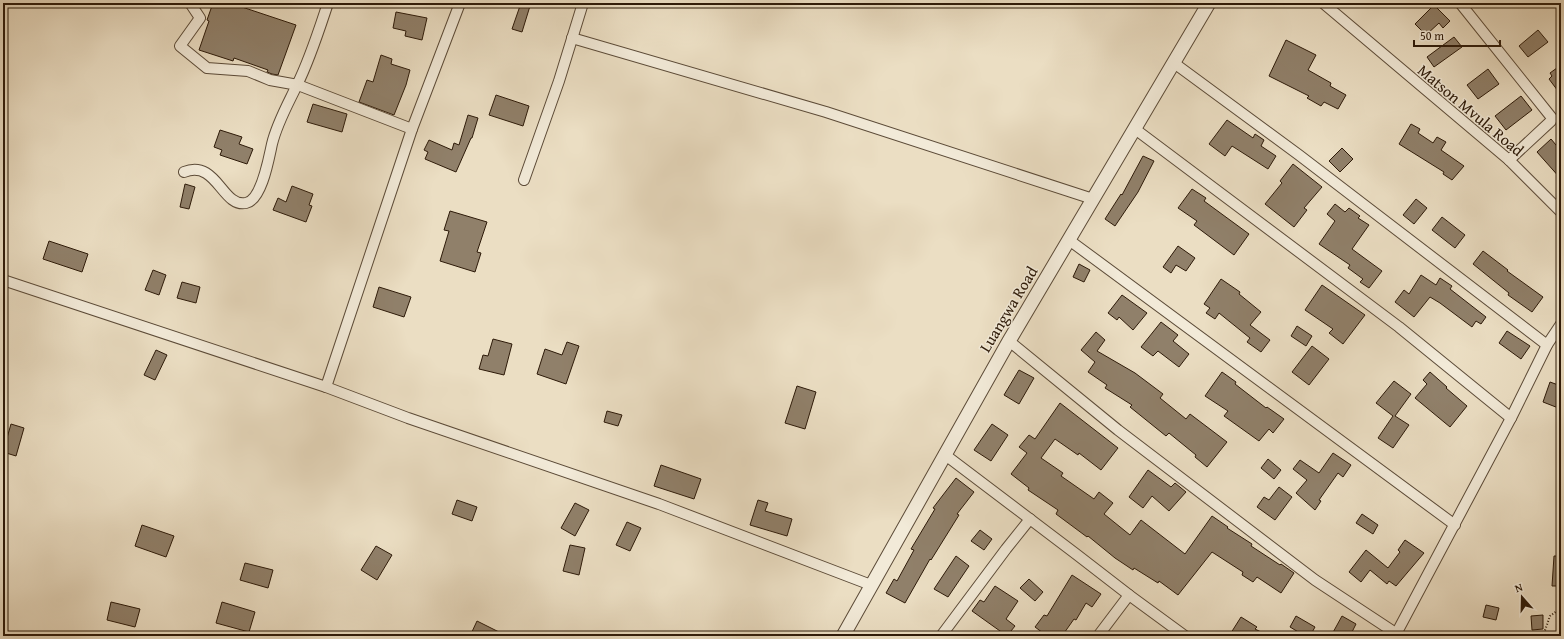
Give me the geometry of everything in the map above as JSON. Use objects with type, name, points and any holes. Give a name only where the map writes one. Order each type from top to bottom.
[{"type":"street","points":[[192,3],[200,18],[180,46],[207,68],[248,71],[270,80],[298,85],[412,129]]},
{"type":"street","points":[[184,172],[189,170],[197,170],[205,172],[236,201],[246,203],[252,200],[257,194],[266,169],[272,142],[279,123],[298,85],[328,3]]},
{"type":"street","points":[[326,387],[412,129],[460,3]]},
{"type":"street","points":[[524,180],[559,81],[583,3]]},
{"type":"street","name":"Luangwa Road","points":[[843,636],[944,454],[1009,341],[1209,3]]},
{"type":"street","name":"Matson Mvula Road","points":[[1323,3],[1509,160],[1561,212]]},
{"type":"street","points":[[1460,3],[1552,118],[1551,121],[1509,160]]},
{"type":"street","points":[[572,38],[826,112],[1094,199]]},
{"type":"street","points":[[1174,63],[1299,155],[1548,345]]},
{"type":"street","points":[[1135,129],[1399,327],[1511,418]]},
{"type":"street","points":[[1069,240],[1455,525]]},
{"type":"street","points":[[3,280],[326,387],[408,418],[659,504],[871,585]]},
{"type":"street","points":[[1009,341],[1118,430],[1315,580],[1396,635],[1548,345],[1561,324]]},
{"type":"street","points":[[944,454],[1129,596],[1185,636]]},
{"type":"street","points":[[941,636],[1030,519]]},
{"type":"street","points":[[1098,636],[1129,596]]},
{"type":"path","points":[[1543,636],[1550,616],[1561,608]]},
{"type":"building","points":[[213,3],[230,3],[296,25],[278,75],[272,74],[267,72],[268,70],[234,58],[233,61],[199,50],[209,21],[207,20]]},
{"type":"building","points":[[521,3],[530,6],[522,32],[512,29]]},
{"type":"building","points":[[1434,5],[1450,21],[1443,28],[1439,23],[1426,35],[1415,24]]},
{"type":"building","points":[[396,12],[427,18],[422,40],[405,36],[406,31],[393,28]]},
{"type":"building","points":[[1538,30],[1548,42],[1528,57],[1519,46]]},
{"type":"building","points":[[1454,37],[1462,47],[1434,67],[1427,57]]},
{"type":"building","points":[[1286,40],[1316,55],[1308,70],[1331,83],[1330,86],[1346,95],[1338,109],[1324,102],[1321,106],[1307,98],[1309,96],[1269,76]]},
{"type":"building","points":[[381,55],[392,59],[391,64],[410,70],[406,85],[394,115],[359,102],[367,80],[373,82]]},
{"type":"building","points":[[1561,65],[1561,95],[1549,79],[1552,76],[1550,73]]},
{"type":"building","points":[[1488,69],[1499,84],[1478,99],[1467,85]]},
{"type":"building","points":[[496,95],[529,106],[523,126],[489,115]]},
{"type":"building","points":[[1521,96],[1532,110],[1506,130],[1495,116]]},
{"type":"building","points":[[313,104],[347,114],[342,132],[307,122]]},
{"type":"building","points":[[468,115],[478,118],[472,138],[456,172],[425,159],[428,152],[424,150],[429,140],[452,150],[454,143],[459,145]]},
{"type":"building","points":[[1227,120],[1253,138],[1255,134],[1264,140],[1261,146],[1276,156],[1268,169],[1232,146],[1225,156],[1209,144]]},
{"type":"building","points":[[1411,124],[1420,129],[1418,133],[1433,143],[1437,137],[1446,142],[1441,150],[1464,166],[1452,180],[1443,174],[1444,172],[1399,144]]},
{"type":"building","points":[[220,130],[242,137],[239,144],[253,149],[247,164],[220,155],[222,150],[214,147]]},
{"type":"building","points":[[1551,139],[1561,151],[1561,179],[1537,152]]},
{"type":"building","points":[[1342,148],[1353,159],[1340,172],[1329,161]]},
{"type":"building","points":[[1143,156],[1154,161],[1138,192],[1115,226],[1105,219],[1121,194],[1122,195]]},
{"type":"building","points":[[1293,164],[1322,187],[1304,208],[1307,210],[1294,227],[1265,204],[1282,183],[1280,181]]},
{"type":"building","points":[[185,184],[195,187],[189,209],[180,207]]},
{"type":"building","points":[[292,186],[313,194],[309,205],[312,206],[306,222],[273,210],[278,198],[286,202]]},
{"type":"building","points":[[1192,189],[1206,198],[1204,201],[1249,234],[1234,255],[1194,225],[1197,221],[1178,208]]},
{"type":"building","points":[[1416,199],[1427,208],[1414,224],[1403,215]]},
{"type":"building","points":[[1335,204],[1345,212],[1349,208],[1360,216],[1358,218],[1369,225],[1352,249],[1382,271],[1369,288],[1360,282],[1363,279],[1348,268],[1350,265],[1319,244],[1335,221],[1327,214]]},
{"type":"building","points":[[450,211],[487,222],[477,252],[481,253],[475,272],[440,261],[449,231],[444,230]]},
{"type":"building","points":[[1442,217],[1465,235],[1455,248],[1432,230]]},
{"type":"building","points":[[49,241],[88,254],[82,272],[43,259]]},
{"type":"building","points":[[1178,246],[1195,258],[1186,271],[1176,265],[1171,273],[1163,267]]},
{"type":"building","points":[[1483,251],[1508,270],[1507,271],[1543,297],[1532,312],[1508,295],[1509,293],[1473,264]]},
{"type":"building","points":[[1079,264],[1090,270],[1084,282],[1073,277]]},
{"type":"building","points":[[153,270],[166,275],[159,295],[145,290]]},
{"type":"building","points":[[1421,275],[1436,285],[1440,278],[1452,286],[1450,289],[1486,317],[1481,324],[1476,321],[1472,327],[1430,297],[1414,317],[1395,302],[1404,290],[1409,294]]},
{"type":"building","points":[[1221,279],[1240,292],[1239,294],[1261,312],[1250,325],[1270,340],[1261,352],[1247,342],[1250,338],[1219,313],[1215,319],[1206,313],[1210,308],[1204,304]]},
{"type":"building","points":[[182,282],[200,287],[196,303],[177,298]]},
{"type":"building","points":[[1322,285],[1365,315],[1343,344],[1329,333],[1333,329],[1305,310]]},
{"type":"building","points":[[379,287],[411,297],[404,317],[373,307]]},
{"type":"building","points":[[1122,295],[1147,313],[1133,330],[1119,317],[1117,320],[1108,313]]},
{"type":"building","points":[[1161,322],[1178,335],[1173,341],[1189,354],[1179,367],[1158,351],[1153,356],[1141,347]]},
{"type":"building","points":[[1297,326],[1312,336],[1306,346],[1291,336]]},
{"type":"building","points":[[1507,331],[1530,346],[1521,359],[1499,343]]},
{"type":"building","points":[[1096,332],[1105,340],[1097,351],[1135,373],[1163,394],[1160,398],[1186,419],[1190,414],[1227,442],[1207,467],[1195,457],[1196,455],[1169,433],[1166,436],[1130,407],[1132,405],[1105,388],[1107,385],[1088,372],[1095,362],[1081,350]]},
{"type":"building","points":[[493,339],[512,344],[504,375],[479,369],[483,355],[488,356]]},
{"type":"building","points":[[567,342],[579,346],[566,384],[537,374],[545,349],[562,355]]},
{"type":"building","points":[[1312,346],[1329,359],[1309,385],[1292,372]]},
{"type":"building","points":[[156,350],[167,355],[155,380],[144,375]]},
{"type":"building","points":[[1019,370],[1034,378],[1019,404],[1004,395]]},
{"type":"building","points":[[1222,372],[1266,408],[1267,407],[1284,419],[1273,433],[1269,429],[1259,441],[1224,416],[1228,411],[1205,396]]},
{"type":"building","points":[[1430,372],[1467,406],[1450,427],[1415,398],[1427,384],[1423,380]]},
{"type":"building","points":[[1394,381],[1411,394],[1395,416],[1409,425],[1393,448],[1378,438],[1393,416],[1376,403]]},
{"type":"building","points":[[1550,382],[1561,386],[1561,409],[1543,402]]},
{"type":"building","points":[[797,386],[816,392],[805,429],[785,423]]},
{"type":"building","points":[[1060,403],[1118,448],[1101,470],[1079,453],[1078,455],[1055,439],[1041,458],[1063,473],[1061,476],[1094,499],[1099,492],[1113,503],[1104,514],[1130,535],[1141,520],[1185,554],[1212,516],[1228,527],[1227,528],[1252,544],[1251,546],[1294,573],[1281,593],[1257,577],[1253,582],[1242,575],[1243,572],[1212,552],[1178,595],[1159,581],[1158,583],[1134,568],[1133,570],[1115,558],[1088,536],[1087,537],[1056,514],[1058,510],[1028,490],[1029,488],[1011,474],[1027,453],[1019,447],[1029,435],[1035,439]]},
{"type":"building","points":[[607,411],[622,415],[618,426],[604,422]]},
{"type":"building","points":[[11,424],[24,428],[16,456],[3,452]]},
{"type":"building","points":[[992,424],[1008,435],[991,461],[974,450]]},
{"type":"building","points":[[1333,453],[1351,465],[1343,477],[1338,473],[1319,500],[1321,501],[1315,510],[1296,493],[1307,480],[1293,469],[1300,460],[1319,473]]},
{"type":"building","points":[[1268,459],[1281,470],[1274,479],[1261,468]]},
{"type":"building","points":[[661,465],[701,479],[694,499],[654,486]]},
{"type":"building","points":[[1148,470],[1171,487],[1175,483],[1186,492],[1169,511],[1152,496],[1143,508],[1129,497]]},
{"type":"building","points":[[956,478],[974,492],[957,514],[959,515],[931,560],[930,559],[905,603],[886,593],[894,579],[897,581],[914,550],[911,549],[935,509],[933,508]]},
{"type":"building","points":[[1279,487],[1292,497],[1275,520],[1257,507],[1264,497],[1269,500]]},
{"type":"building","points":[[457,500],[477,507],[472,521],[452,514]]},
{"type":"building","points":[[758,500],[768,503],[765,511],[792,519],[787,536],[750,525]]},
{"type":"building","points":[[575,503],[589,510],[575,536],[561,528]]},
{"type":"building","points":[[1362,514],[1378,525],[1373,534],[1356,523]]},
{"type":"building","points":[[627,522],[641,528],[630,551],[616,545]]},
{"type":"building","points":[[142,525],[174,536],[166,557],[135,546]]},
{"type":"building","points":[[980,530],[992,539],[984,550],[971,541]]},
{"type":"building","points":[[1405,540],[1424,553],[1396,586],[1389,581],[1387,584],[1370,570],[1361,582],[1349,572],[1366,550],[1388,568],[1400,552],[1398,550]]},
{"type":"building","points":[[570,545],[585,548],[579,575],[563,571]]},
{"type":"building","points":[[376,546],[392,555],[377,580],[361,570]]},
{"type":"building","points":[[956,556],[969,566],[948,597],[934,589]]},
{"type":"building","points":[[1554,556],[1561,556],[1561,586],[1552,586]]},
{"type":"building","points":[[245,563],[273,570],[268,588],[240,580]]},
{"type":"building","points":[[1072,575],[1101,594],[1092,607],[1086,603],[1076,620],[1074,619],[1062,636],[1047,636],[1035,627],[1044,615],[1047,616]]},
{"type":"building","points":[[1029,579],[1043,592],[1035,601],[1020,588]]},
{"type":"building","points":[[995,586],[1018,601],[1006,619],[1015,626],[1007,636],[972,611],[980,600],[984,602]]},
{"type":"building","points":[[111,602],[140,609],[135,627],[107,620]]},
{"type":"building","points":[[222,602],[255,612],[249,632],[216,623]]},
{"type":"building","points":[[1486,605],[1499,608],[1496,620],[1483,617]]},
{"type":"building","points":[[1543,615],[1543,629],[1532,630],[1531,616]]},
{"type":"building","points":[[1296,616],[1315,627],[1310,636],[1305,636],[1290,627]]},
{"type":"building","points":[[1342,616],[1356,624],[1350,636],[1331,636]]},
{"type":"building","points":[[1241,617],[1257,627],[1255,629],[1269,636],[1229,636]]},
{"type":"building","points":[[477,621],[507,636],[470,636]]}]
